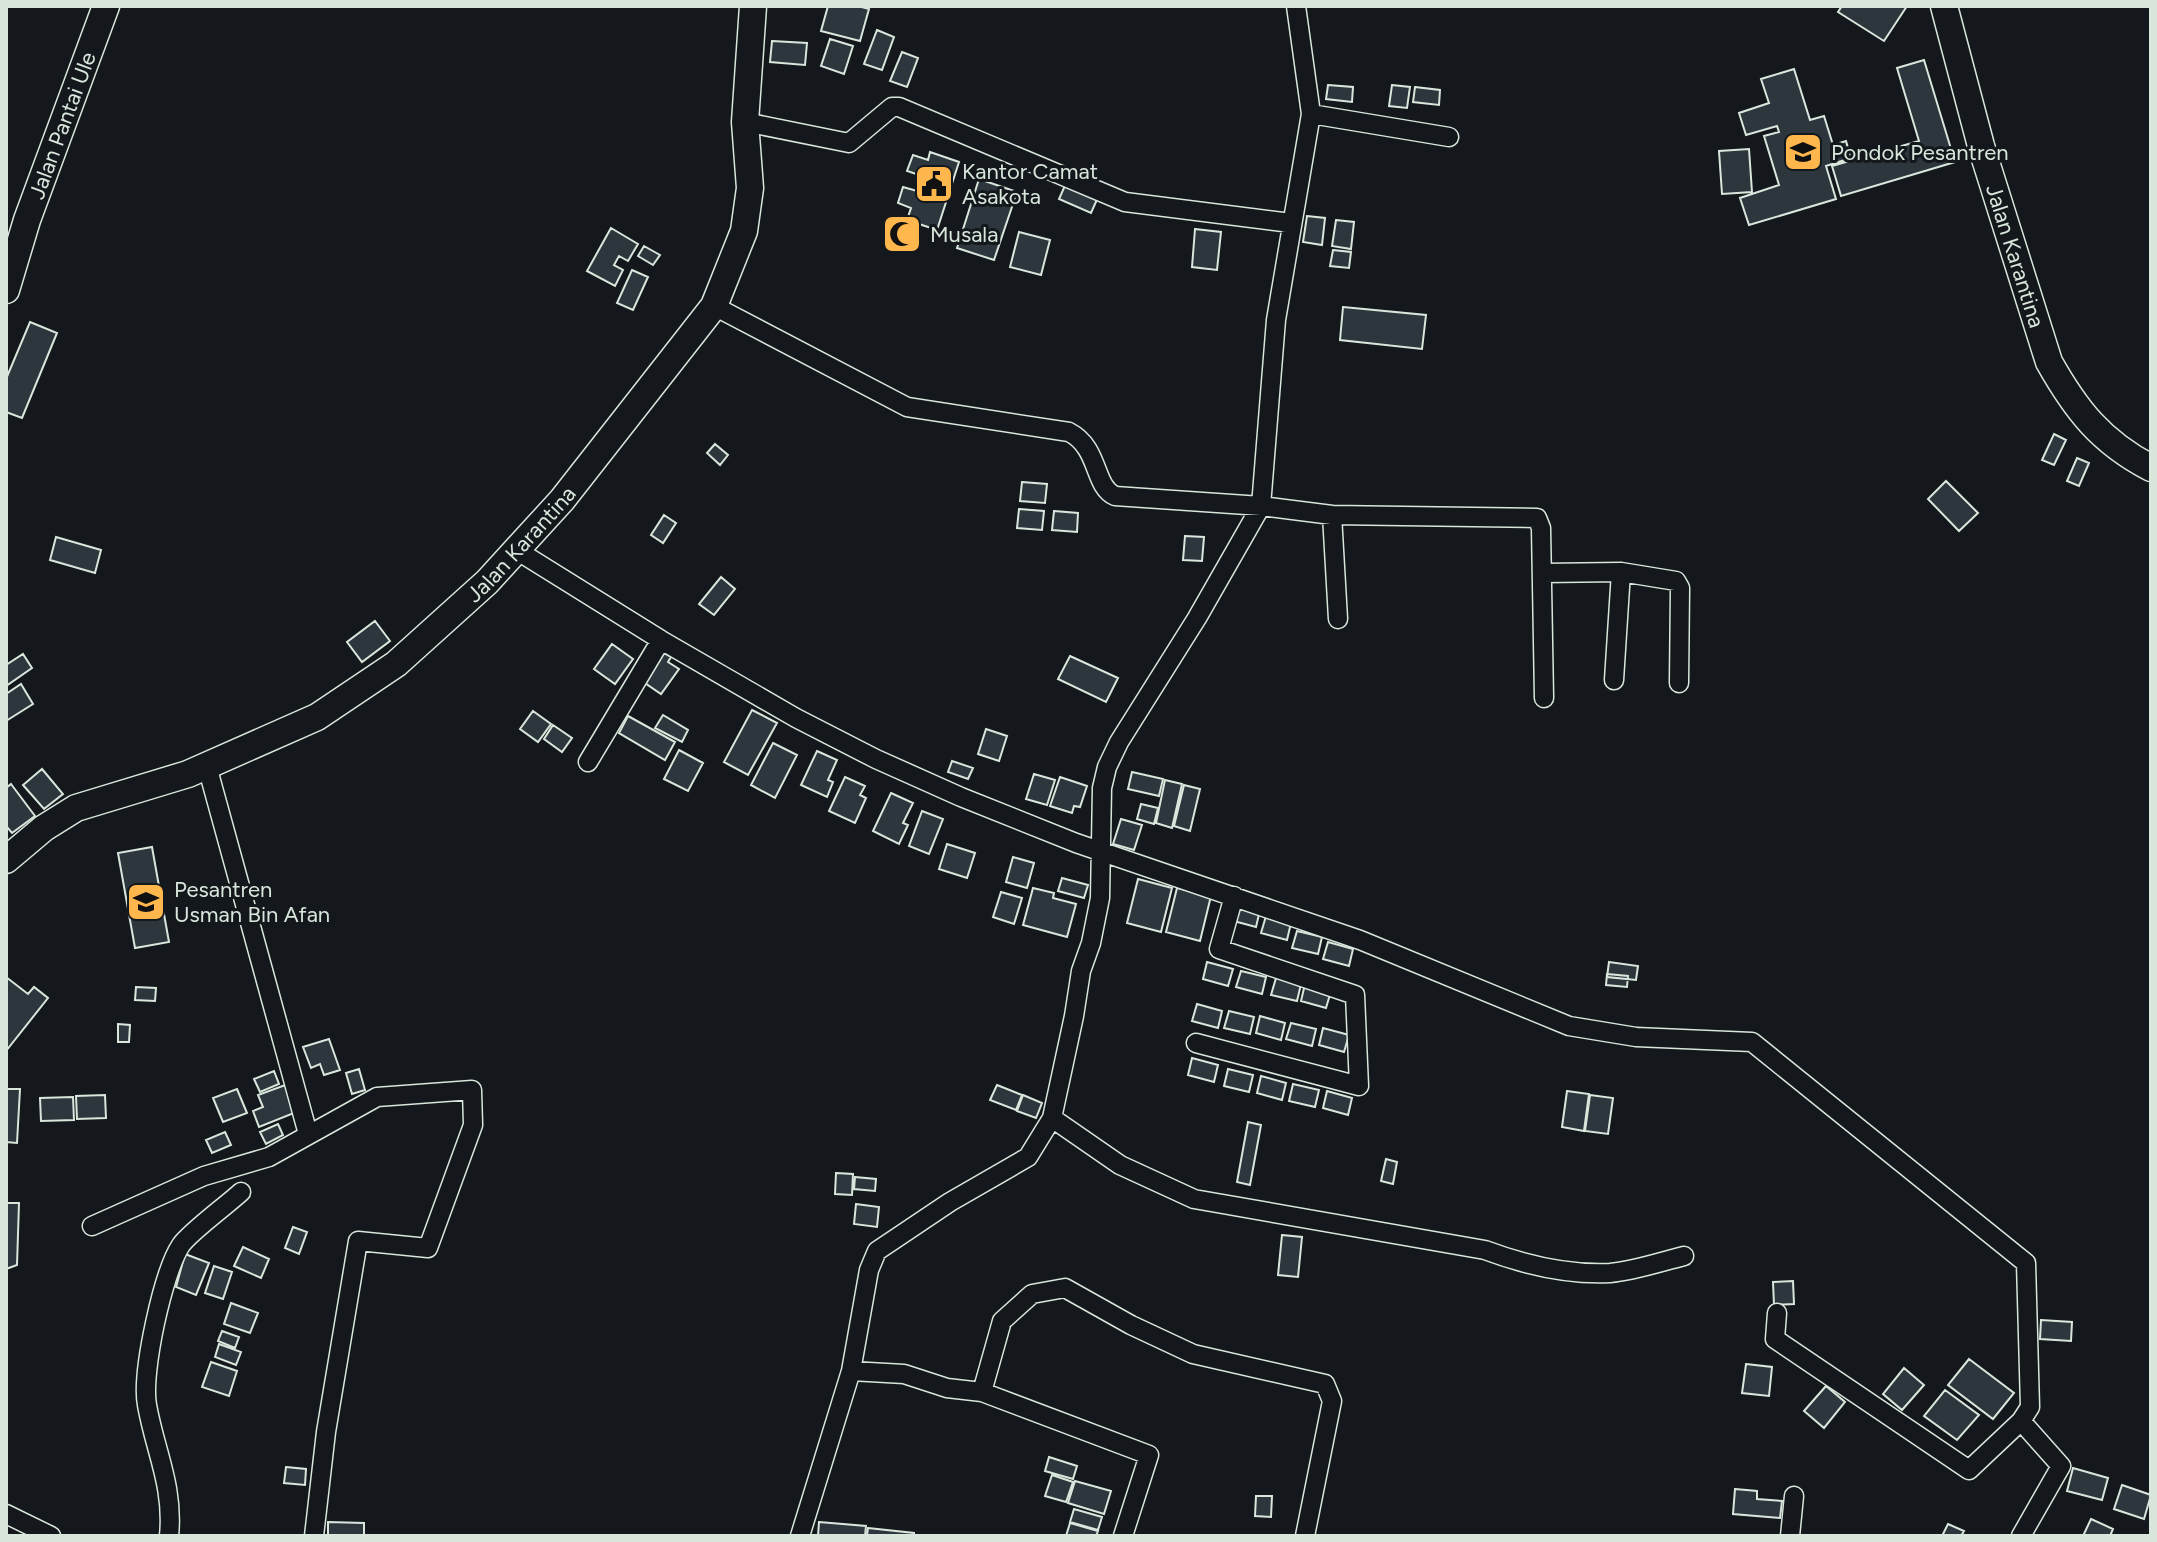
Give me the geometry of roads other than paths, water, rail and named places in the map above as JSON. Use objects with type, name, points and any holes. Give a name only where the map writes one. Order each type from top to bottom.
[{"type":"street","name":"Jalan Pantai Ule","points":[[6,290],[27,220],[106,6]]},
{"type":"street","name":"Jalan Karantina","points":[[6,860],[44,828],[76,808],[207,766],[317,717],[396,664],[518,551],[572,488],[714,306],[744,231],[750,188],[745,122],[753,6]]},
{"type":"street","points":[[800,1536],[851,1371],[869,1270],[877,1251],[950,1202],[1028,1157],[1052,1118],[1081,971],[1091,943],[1100,898],[1102,788],[1107,767],[1261,506],[1268,393],[1291,223],[1311,114],[1296,6]]},
{"type":"street","name":"Jalan Karantina","points":[[1944,6],[1981,146],[2049,362],[2066,393],[2087,420],[2122,453],[2151,468]]},
{"type":"street","points":[[745,122],[849,143],[892,107],[899,107],[1125,202],[1291,223]]},
{"type":"street","points":[[1311,114],[1449,137]]},
{"type":"street","points":[[714,306],[907,407],[1069,432],[1085,441],[1110,495],[1261,506],[1332,515],[1537,518],[1541,528],[1543,573],[1544,698]]},
{"type":"street","points":[[1332,515],[1338,619]]},
{"type":"street","points":[[518,551],[661,640],[796,718],[876,759],[961,797],[1099,852],[1360,940],[1569,1026],[1636,1037],[1752,1042],[2026,1263],[2030,1407],[2021,1421],[1969,1470],[1775,1339],[1777,1313]]},
{"type":"street","points":[[1543,573],[1621,572],[1672,578],[1680,588],[1679,683]]},
{"type":"street","points":[[1614,680],[1621,572]]},
{"type":"street","points":[[588,762],[661,640]]},
{"type":"street","points":[[207,766],[308,1134]]},
{"type":"street","points":[[1196,1043],[1359,1086],[1355,995],[1219,949],[1234,896]]},
{"type":"street","points":[[92,1226],[204,1176],[269,1157],[377,1097],[472,1090],[473,1125],[428,1248],[358,1241],[326,1432],[314,1536]]},
{"type":"street","points":[[1052,1118],[1120,1165],[1194,1199],[1470,1247],[1523,1264],[1563,1271],[1611,1273],[1684,1256]]},
{"type":"street","points":[[169,1536],[166,1475],[146,1400],[148,1358],[160,1300],[181,1245],[241,1192]]},
{"type":"street","points":[[982,1392],[1002,1321],[1032,1294],[1065,1288],[1131,1325],[1193,1354],[1325,1384],[1332,1401],[1305,1536]]},
{"type":"street","points":[[851,1371],[904,1374],[947,1388],[982,1392],[1149,1455],[1123,1536]]},
{"type":"street","points":[[2021,1421],[2061,1466],[2023,1535]]},
{"type":"street","points":[[1790,1536],[1794,1496]]},
{"type":"street","points":[[6,1514],[51,1536]]},
{"type":"place","name":"Pondok Pesantren","points":[[1803,152]]},
{"type":"place","name":"Kantor Camat Asakota","points":[[934,184]]},
{"type":"place","name":"Musala","points":[[902,234]]},
{"type":"place","name":"Pesantren Usman Bin Afan","points":[[146,902]]}]
